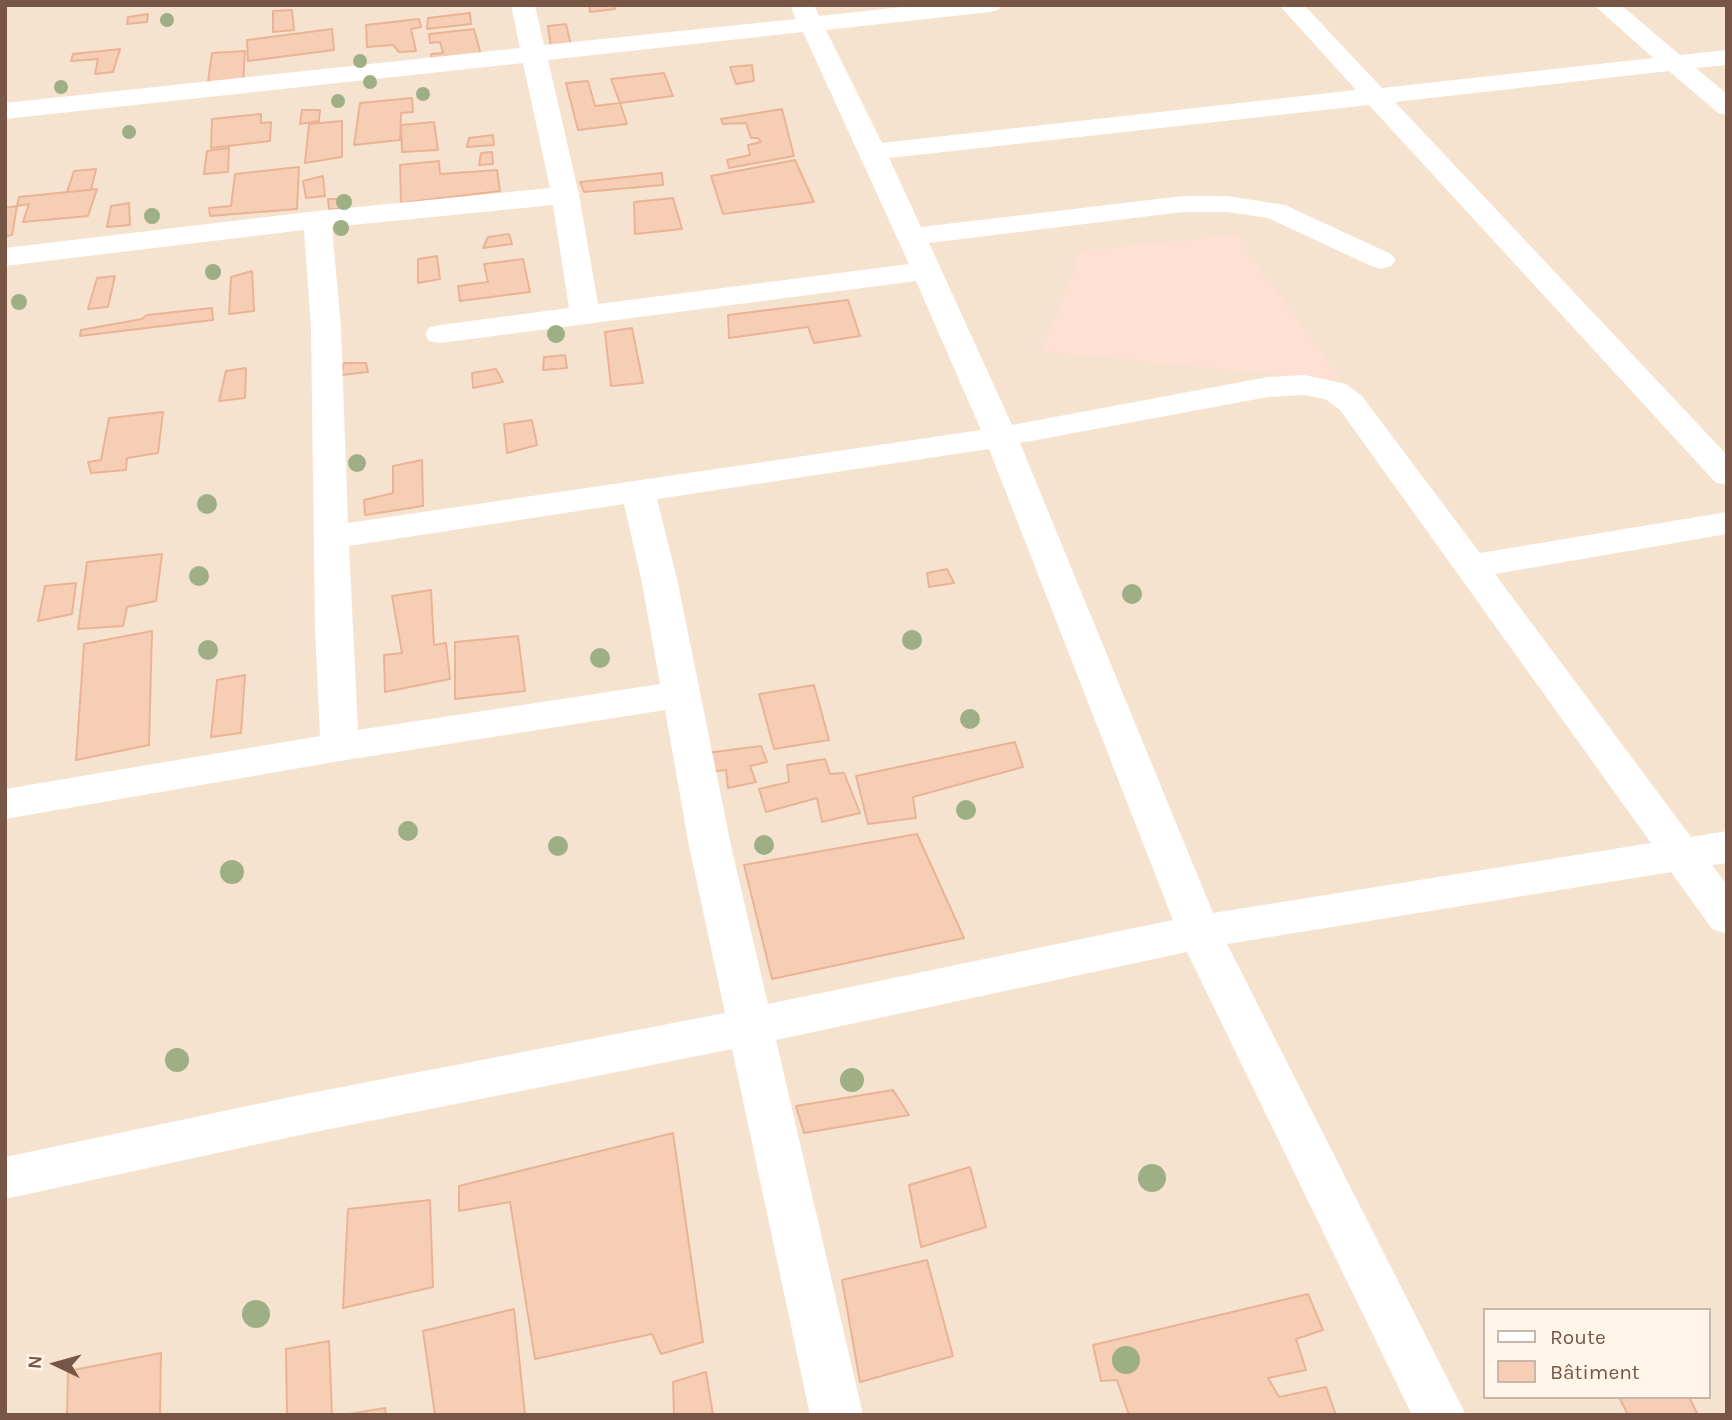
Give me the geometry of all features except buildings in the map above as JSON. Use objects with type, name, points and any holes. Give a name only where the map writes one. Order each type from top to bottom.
[{"type":"street","points":[[523,5],[565,195],[585,314]]},
{"type":"street","points":[[5,111],[535,56],[807,15],[990,5]]},
{"type":"street","points":[[1292,5],[1727,475]]},
{"type":"street","points":[[1606,5],[1727,107]]},
{"type":"street","points":[[807,15],[873,152],[1001,437],[1199,932],[1440,1415]]},
{"type":"street","points":[[873,152],[1727,57]]},
{"type":"street","points":[[5,257],[317,220],[565,195]]},
{"type":"street","points":[[440,334],[585,314],[1183,204],[1227,204],[1276,211],[1381,260]]},
{"type":"street","points":[[317,220],[326,328],[340,747]]},
{"type":"street","points":[[332,537],[1001,437],[1268,387],[1304,385],[1335,391],[1351,403],[1727,917]]},
{"type":"street","points":[[638,492],[682,694],[710,846],[837,1415]]},
{"type":"street","points":[[1472,566],[1727,523]]},
{"type":"street","points":[[5,804],[340,747],[682,694]]},
{"type":"street","points":[[5,1178],[1199,932],[1727,847]]},
{"type":"shaded area","points":[[5,5],[1727,5],[1727,1415],[5,1415]]},
{"type":"shaded area","points":[[1236,235],[1342,381],[1042,351],[1081,251]]}]
